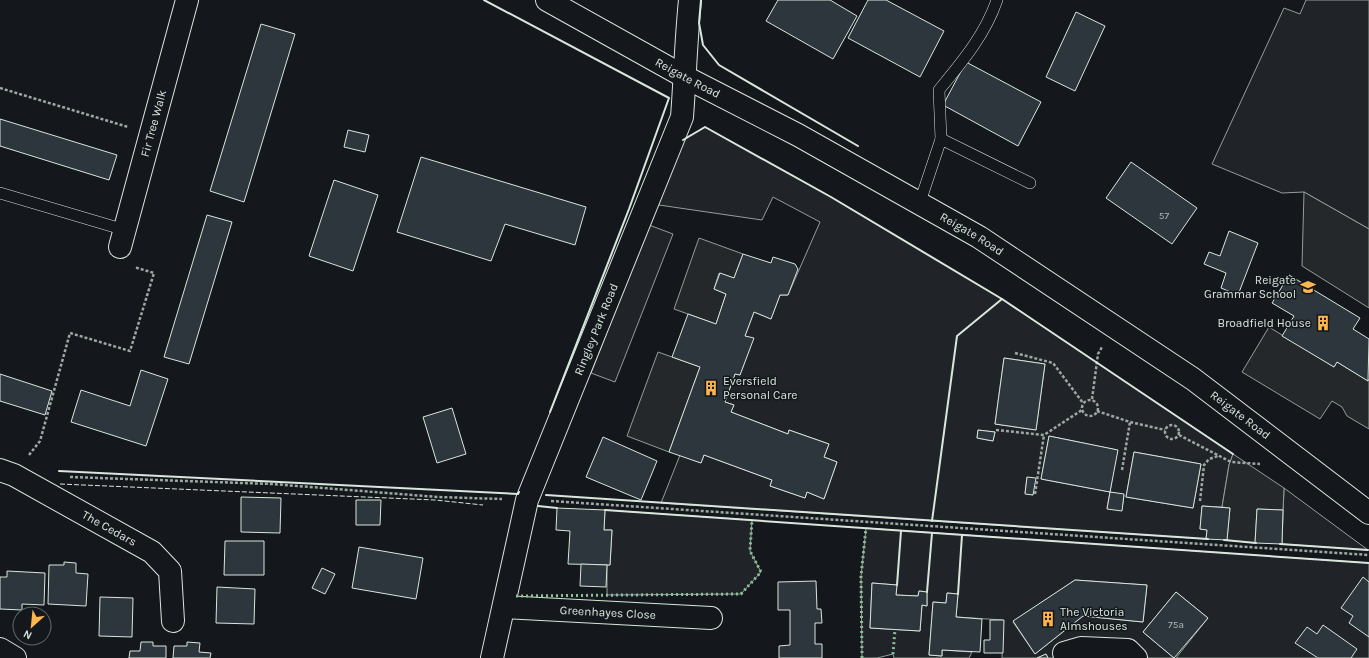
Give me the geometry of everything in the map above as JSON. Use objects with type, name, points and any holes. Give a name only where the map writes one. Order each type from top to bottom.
[{"type":"street","name":"Fir Tree Walk","points":[[123,238],[187,0]]},
{"type":"street","name":"Reigate Road","points":[[547,0],[685,77],[798,135],[920,202],[978,237],[1193,380],[1369,513]]},
{"type":"street","name":"Ringley Park Road","points":[[492,658],[505,607],[527,500],[682,117],[686,39],[690,0]]},
{"type":"street","name":"The Cedars","points":[[7,473],[152,552],[170,571],[173,621]]},
{"type":"street","name":"Greenhayes Close","points":[[505,607],[711,618]]},
{"type":"street","points":[[1064,653],[1081,648],[1128,650],[1136,658]]},
{"type":"street","points":[[0,649],[15,658]]},
{"type":"lane","points":[[920,202],[941,139],[939,90],[971,51],[992,14],[997,0]]},
{"type":"lane","points":[[941,139],[1030,183]]},
{"type":"lane","points":[[0,193],[123,238]]},
{"type":"path","points":[[0,88],[151,134]]},
{"type":"path","points":[[7,473],[40,440],[70,333],[130,351],[154,274],[117,263],[123,238]]},
{"type":"path","points":[[996,430],[1044,435],[1082,410],[1083,403],[1053,363],[1014,353]]},
{"type":"path","points":[[1092,399],[1098,354]]},
{"type":"path","points":[[1083,403],[1092,399]]},
{"type":"path","points":[[1082,410],[1088,416],[1093,415],[1097,411],[1097,404],[1092,399]]},
{"type":"path","points":[[1097,411],[1130,422],[1165,430]]},
{"type":"path","points":[[1122,470],[1130,422]]},
{"type":"path","points":[[1174,425],[1178,427],[1179,434],[1176,438],[1168,438],[1165,435],[1165,430],[1167,426],[1174,425]]},
{"type":"path","points":[[1179,434],[1231,462],[1260,464]]},
{"type":"path","points":[[1035,494],[1044,435]]},
{"type":"path","points":[[1200,501],[1204,465],[1209,459],[1219,456]]},
{"type":"path","points":[[69,477],[272,484],[438,497],[527,500],[1369,555]]},
{"type":"shaded area","points":[[1306,0],[1369,0],[1369,229],[1304,192],[1282,193],[1212,164],[1284,8],[1300,14]]},
{"type":"shaded area","points":[[705,127],[831,197],[1002,299],[1233,454],[1229,465],[1222,507],[1202,506],[1200,529],[1207,530],[1206,539],[661,503],[680,455],[701,463],[704,455],[772,480],[770,486],[805,498],[807,492],[824,499],[837,462],[824,457],[829,444],[789,430],[788,434],[731,412],[734,405],[725,402],[735,374],[740,375],[753,339],[745,336],[754,312],[771,319],[780,295],[788,295],[820,222],[773,197],[762,220],[652,204],[680,141]],"holes":[[[1004,358],[1045,364],[1036,430],[995,424]],[[978,430],[995,432],[993,441],[977,438]],[[1049,436],[1117,450],[1110,492],[1041,479]],[[1134,452],[1201,464],[1193,508],[1126,497]],[[1027,477],[1033,495],[1025,493]],[[1110,492],[1124,495],[1122,510],[1107,508]]]},
{"type":"shaded area","points":[[1304,192],[1369,229],[1369,308],[1302,266]]},
{"type":"shaded area","points":[[649,225],[673,234],[615,382],[591,373]]},
{"type":"shaded area","points":[[699,238],[743,254],[734,278],[719,273],[714,289],[726,294],[716,324],[674,309]]},
{"type":"shaded area","points":[[1269,327],[1334,367],[1337,362],[1368,381],[1369,379],[1369,429],[1347,416],[1342,407],[1332,401],[1320,419],[1242,372]]},
{"type":"shaded area","points":[[658,352],[700,367],[669,452],[627,436]]},
{"type":"shaded area","points":[[1233,454],[1284,488],[1283,510],[1257,509],[1255,543],[1227,540],[1230,508],[1222,507],[1229,465]]},
{"type":"shaded area","points":[[1284,488],[1368,550],[1282,544]]},
{"type":"shaded area","points":[[605,510],[752,520],[750,551],[761,572],[741,594],[607,595],[607,565],[610,565],[612,530],[604,530]]},
{"type":"shaded area","points":[[866,528],[1369,563],[1369,658],[1176,658],[1208,618],[1176,592],[1143,632],[1174,658],[1048,658],[1046,654],[1037,658],[1002,658],[1003,620],[956,617],[958,594],[947,593],[946,603],[933,602],[929,655],[942,656],[942,650],[972,652],[969,658],[894,658],[893,654],[877,658],[862,658],[861,576]],"holes":[[[1075,580],[1147,585],[1143,622],[1083,616],[1035,654],[1013,622]],[[872,583],[897,585],[896,595],[918,596],[919,591],[927,592],[927,606],[922,605],[920,631],[870,628]]]},
{"type":"building","points":[[778,0],[830,0],[857,16],[833,59],[766,21]]},
{"type":"building","points":[[868,0],[886,0],[944,31],[920,77],[848,38]]},
{"type":"building","points":[[1076,12],[1105,26],[1075,91],[1046,77]]},
{"type":"building","points":[[261,24],[295,34],[244,202],[210,191]]},
{"type":"building","points":[[966,62],[1041,102],[1018,146],[943,105]]},
{"type":"building","points":[[0,119],[117,155],[109,180],[0,146]]},
{"type":"building","points":[[348,130],[369,135],[365,152],[344,147]]},
{"type":"building","points":[[421,157],[586,207],[575,245],[505,224],[491,261],[397,232]]},
{"type":"building","points":[[1131,162],[1197,208],[1172,244],[1106,198]]},
{"type":"building","points":[[334,180],[378,195],[353,271],[309,256]]},
{"type":"building","points":[[207,215],[232,222],[189,364],[164,357]]},
{"type":"building","points":[[1229,231],[1258,243],[1238,295],[1221,288],[1226,273],[1204,264],[1209,252],[1220,256]]},
{"type":"building","name":"Eversfield Personal Care","points":[[743,254],[771,263],[773,257],[795,264],[798,269],[788,295],[780,295],[771,319],[754,312],[745,336],[754,338],[740,375],[735,374],[725,402],[734,405],[731,412],[788,434],[789,430],[829,444],[824,457],[837,462],[824,499],[807,492],[805,498],[770,486],[772,480],[704,455],[701,463],[669,452],[700,367],[672,357],[688,314],[716,324],[726,294],[714,289],[720,273],[734,278]]},
{"type":"building","name":"Broadfield House","points":[[1289,275],[1360,318],[1353,329],[1369,339],[1368,381],[1337,362],[1334,367],[1282,336],[1294,316],[1272,303]]},
{"type":"building","points":[[1004,358],[1045,364],[1036,430],[995,424]]},
{"type":"building","points":[[141,370],[168,379],[146,446],[71,422],[81,390],[130,406]]},
{"type":"building","points":[[0,374],[52,391],[45,415],[0,401]]},
{"type":"building","points":[[452,408],[466,454],[437,463],[423,417]]},
{"type":"building","points":[[978,430],[995,432],[993,441],[977,438]]},
{"type":"building","points":[[1049,436],[1118,450],[1110,492],[1041,479]]},
{"type":"building","points":[[603,437],[657,461],[641,500],[586,477]]},
{"type":"building","points":[[1134,452],[1201,464],[1193,508],[1126,497]]},
{"type":"building","points":[[1027,477],[1036,478],[1033,495],[1025,494]]},
{"type":"building","points":[[1110,492],[1124,494],[1122,511],[1107,509]]},
{"type":"building","points":[[241,497],[281,498],[280,533],[241,532]]},
{"type":"building","points":[[356,500],[381,500],[380,525],[356,525]]},
{"type":"building","points":[[1202,506],[1230,508],[1227,540],[1206,539],[1207,530],[1200,529]]},
{"type":"building","points":[[557,508],[605,510],[604,530],[612,530],[610,565],[568,564],[570,531],[556,530]]},
{"type":"building","points":[[1257,509],[1283,510],[1282,544],[1255,543]]},
{"type":"building","points":[[225,541],[264,541],[264,575],[224,575]]},
{"type":"building","points":[[359,547],[423,558],[416,599],[352,588]]},
{"type":"building","points":[[64,562],[76,563],[76,573],[88,574],[86,606],[48,604],[49,565],[64,565]]},
{"type":"building","points":[[581,564],[607,565],[606,587],[580,586]]},
{"type":"building","points":[[322,568],[335,574],[325,594],[312,588]]},
{"type":"building","points":[[7,571],[45,573],[44,605],[22,604],[22,606],[12,606],[12,610],[0,609],[0,577],[7,577]]},
{"type":"building","points":[[1363,577],[1369,582],[1369,637],[1349,623],[1353,616],[1341,608]]},
{"type":"building","name":"The Victoria Almshouses","points":[[1075,580],[1147,585],[1143,622],[1083,616],[1035,654],[1013,621]]},
{"type":"building","points":[[816,581],[817,609],[821,609],[822,623],[815,623],[815,644],[822,644],[822,658],[779,658],[779,646],[790,645],[790,610],[778,610],[778,582]]},
{"type":"building","points":[[872,583],[897,585],[896,595],[918,596],[919,591],[927,592],[927,606],[922,605],[920,631],[870,628]]},
{"type":"building","points":[[217,587],[255,589],[254,624],[216,623]]},
{"type":"building","name":"The Victoria Almshouses","points":[[1176,592],[1208,618],[1174,658],[1143,632]]},
{"type":"building","points":[[947,593],[958,594],[956,617],[982,619],[980,652],[942,650],[942,656],[929,655],[933,602],[946,603]]},
{"type":"building","points":[[100,597],[133,598],[132,637],[99,636]]},
{"type":"building","points":[[990,620],[1004,620],[1003,653],[984,653],[984,640],[990,640]]},
{"type":"building","points":[[1323,625],[1357,649],[1351,658],[1318,658],[1295,643],[1307,627],[1317,634]]},
{"type":"building","points":[[141,642],[153,642],[153,646],[166,646],[166,658],[129,658],[130,651],[140,651]]},
{"type":"building","points":[[187,642],[200,643],[199,652],[211,653],[210,658],[173,658],[174,646],[187,646]]},
{"type":"building","name":"The Victoria Almshouses","points":[[1046,654],[1048,658],[1037,658]]},
{"type":"hedge","points":[[516,596],[741,594],[761,572],[750,551],[752,520]]},
{"type":"hedge","points":[[862,658],[861,576],[866,528]]},
{"type":"hedge","points":[[893,654],[895,629]]},
{"type":"fence","points":[[60,484],[435,500],[483,505]]},
{"type":"wall","points":[[484,0],[669,98],[629,209],[550,412]]},
{"type":"wall","points":[[701,0],[699,23],[703,45],[719,65],[858,146]]},
{"type":"wall","points":[[683,140],[705,127],[831,197],[1002,299],[1233,454]]},
{"type":"wall","points":[[932,521],[957,336],[1002,299]]},
{"type":"wall","points":[[59,471],[518,494],[519,492]]},
{"type":"wall","points":[[546,495],[1208,539]]},
{"type":"wall","points":[[538,506],[557,508]]},
{"type":"wall","points":[[605,510],[1369,563]]},
{"type":"wall","points":[[897,585],[901,531]]},
{"type":"wall","points":[[927,592],[932,533]]},
{"type":"wall","points":[[958,594],[962,535]]},
{"type":"wall","points":[[1224,540],[1256,543]]},
{"type":"wall","points":[[1280,544],[1368,550]]},
{"type":"place","name":"Reigate Grammar School","points":[[1308,287]]},
{"type":"place","name":"Broadfield House","points":[[1323,323]]},
{"type":"place","name":"Eversfield Personal Care","points":[[711,388]]},
{"type":"place","name":"The Victoria Almshouses","points":[[1048,619]]}]
